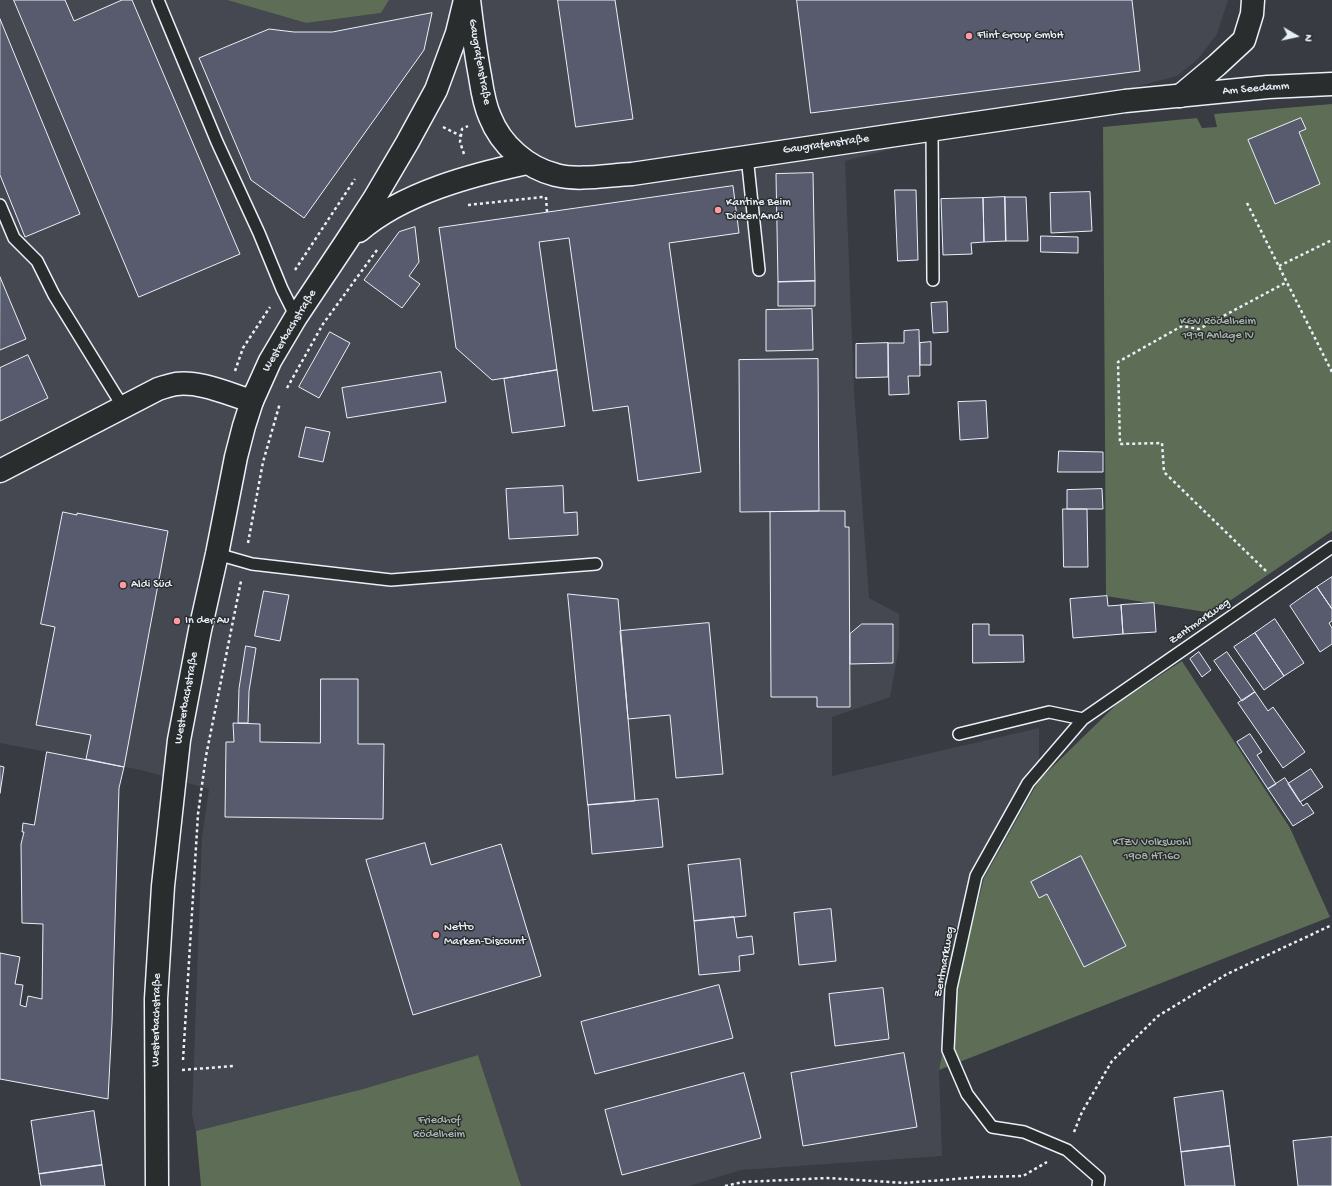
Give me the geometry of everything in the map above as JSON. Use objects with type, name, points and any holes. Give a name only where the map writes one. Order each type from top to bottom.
[{"type":"street","name":"Westerbachstraße","points":[[157,1186],[156,999],[163,886],[179,740],[236,457],[252,401],[270,361],[296,317],[346,242],[407,143],[436,90],[457,33],[465,0]]},
{"type":"street","name":"Gaugrafenstraße","points":[[469,0],[477,65],[484,97],[490,118],[499,134],[511,149],[527,163],[543,171],[572,178],[632,174],[1125,101],[1180,96]]},
{"type":"street","points":[[1180,96],[1244,40],[1252,14],[1253,0]]},
{"type":"street","name":"Am Seedamm","points":[[1180,96],[1268,86],[1332,84]]},
{"type":"street","name":"Westerbachstraße","points":[[346,242],[382,214],[425,193],[472,177],[527,163]]},
{"type":"street","points":[[0,471],[158,389],[176,384],[206,387],[252,401]]},
{"type":"lane","points":[[158,0],[217,142],[259,233],[282,289],[296,317]]},
{"type":"lane","points":[[932,130],[934,280]]},
{"type":"lane","points":[[748,156],[759,270]]},
{"type":"lane","points":[[0,205],[14,238],[37,261],[54,295],[123,407]]},
{"type":"lane","name":"Zentmarkweg","points":[[1098,1186],[1099,1178],[1067,1150],[1024,1132],[992,1128],[967,1094],[948,1050],[951,988],[976,876],[1028,783],[1083,719],[1332,547]]},
{"type":"lane","points":[[217,554],[252,564],[391,580],[596,564]]},
{"type":"lane","points":[[959,734],[1049,712],[1083,719]]},
{"type":"path","points":[[466,205],[546,197],[548,212]]},
{"type":"path","points":[[1247,203],[1332,372]]},
{"type":"path","points":[[1279,266],[1332,240]]},
{"type":"path","points":[[286,390],[323,324],[378,248]]},
{"type":"path","points":[[1279,584],[1164,472],[1162,443],[1120,444],[1118,362],[1182,326],[1199,329],[1287,282]]},
{"type":"path","points":[[182,1077],[198,814],[206,756],[245,562],[263,462],[282,396]]},
{"type":"path","points":[[725,1186],[743,1182],[827,1178],[905,1183],[979,1177],[1023,1176],[1067,1150],[1082,1112],[1112,1061],[1158,1016],[1227,974],[1332,925]]},
{"type":"path","points":[[182,1070],[234,1066]]},
{"type":"shaded area","points":[[0,0],[227,0],[306,23],[381,13],[389,0],[1228,0],[1217,34],[1198,59],[1177,76],[845,161],[854,391],[869,598],[899,614],[899,647],[890,697],[832,717],[832,776],[1039,728],[1039,780],[984,878],[955,991],[939,1070],[942,1156],[741,1170],[689,1186],[521,1186],[478,1055],[363,1089],[196,1131],[192,1115],[202,837],[209,789],[141,770],[0,743]]},
{"type":"green space","points":[[227,0],[389,0],[381,13],[306,23]]},
{"type":"green space","name":"KGV Rödelheim 1919 Anlage IV","points":[[1332,104],[1332,531],[1212,613],[1106,596],[1103,127],[1197,118],[1202,128],[1217,127],[1214,114]]},
{"type":"green space","name":"KTZV Volkswohl 1908 HT160","points":[[1182,661],[1290,828],[1330,917],[939,1070],[955,991],[984,878],[1039,780],[1118,703]]},
{"type":"green space","name":"Friedhof Rödelheim","points":[[478,1055],[521,1186],[201,1186],[196,1131],[363,1089]]},
{"type":"building","points":[[14,0],[65,0],[74,21],[122,0],[132,0],[240,254],[139,297]]},
{"type":"building","points":[[558,0],[615,0],[633,119],[576,127]]},
{"type":"building","name":"Flint Group GmbH","points":[[797,0],[1132,0],[1140,71],[811,113]]},
{"type":"building","points":[[432,13],[424,50],[304,218],[251,180],[199,58],[269,29],[294,32],[332,32]]},
{"type":"building","points":[[0,19],[80,214],[25,237],[0,175]]},
{"type":"building","points":[[1301,118],[1306,129],[1299,132],[1320,184],[1275,204],[1248,140]]},
{"type":"building","points":[[813,173],[815,281],[778,282],[776,174]]},
{"type":"building","points":[[733,186],[739,233],[669,243],[701,472],[638,481],[628,406],[593,411],[569,238],[539,242],[557,370],[492,380],[456,348],[439,228]]},
{"type":"building","points":[[895,190],[916,190],[918,260],[898,261]]},
{"type":"building","points":[[1090,192],[1092,231],[1051,233],[1050,193]]},
{"type":"building","points":[[1005,197],[1026,197],[1028,241],[1006,241]]},
{"type":"building","points":[[1005,197],[1006,241],[984,242],[983,198]]},
{"type":"building","points":[[983,198],[984,242],[971,243],[972,254],[943,255],[941,199]]},
{"type":"building","points":[[415,227],[419,262],[409,276],[420,284],[402,308],[364,280],[399,232]]},
{"type":"building","points":[[1041,236],[1078,237],[1078,253],[1041,252]]},
{"type":"building","points":[[0,277],[26,339],[0,350]]},
{"type":"building","points":[[815,281],[815,306],[778,306],[778,282]]},
{"type":"building","points":[[947,302],[948,332],[933,333],[931,303]]},
{"type":"building","points":[[812,309],[813,350],[766,351],[766,310]]},
{"type":"building","points":[[919,330],[920,376],[908,376],[909,394],[889,395],[888,343],[904,343],[904,331]]},
{"type":"building","points":[[330,332],[350,343],[319,398],[299,387]]},
{"type":"building","points":[[931,342],[931,365],[920,365],[920,343]]},
{"type":"building","points":[[888,343],[888,377],[856,378],[856,344]]},
{"type":"building","points":[[28,355],[48,398],[0,421],[0,368]]},
{"type":"building","points":[[818,359],[819,511],[740,512],[739,360]]},
{"type":"building","points":[[557,370],[565,426],[512,433],[504,379]]},
{"type":"building","points":[[441,372],[446,402],[347,418],[342,388]]},
{"type":"building","points":[[986,401],[988,438],[960,440],[958,402]]},
{"type":"building","points":[[306,427],[330,432],[323,462],[299,457]]},
{"type":"building","points":[[1059,451],[1103,452],[1103,472],[1058,472]]},
{"type":"building","points":[[563,486],[564,513],[577,512],[578,535],[509,539],[506,489]]},
{"type":"building","points":[[1102,489],[1103,509],[1067,509],[1067,490]]},
{"type":"building","points":[[1063,509],[1087,509],[1088,567],[1064,567]]},
{"type":"building","points":[[845,511],[845,527],[849,527],[850,707],[817,707],[817,697],[771,697],[770,512]]},
{"type":"building","points":[[63,512],[77,515],[77,513],[168,531],[124,767],[86,759],[91,735],[36,725],[55,627],[41,624]]},
{"type":"building","points":[[1332,577],[1332,609],[1317,587]]},
{"type":"building","points":[[1317,587],[1332,609],[1332,621],[1329,623],[1332,628],[1332,644],[1320,652],[1290,606]]},
{"type":"building","points":[[264,591],[289,595],[280,641],[255,636]]},
{"type":"building","points":[[568,594],[618,599],[635,801],[588,805]]},
{"type":"building","points":[[1107,596],[1108,606],[1121,605],[1123,634],[1073,638],[1070,599]]},
{"type":"building","points":[[1154,603],[1156,632],[1123,634],[1121,605]]},
{"type":"building","points":[[1275,619],[1304,663],[1284,676],[1255,633]]},
{"type":"building","points":[[709,623],[723,774],[676,778],[670,715],[628,719],[620,631]]},
{"type":"building","points":[[862,624],[893,624],[893,663],[850,664],[850,634]]},
{"type":"building","points":[[973,624],[989,624],[989,635],[1023,635],[1024,662],[973,663]]},
{"type":"building","points":[[1255,633],[1284,676],[1264,690],[1234,647]]},
{"type":"building","points":[[246,646],[256,648],[249,691],[248,723],[238,723],[239,689]]},
{"type":"building","points":[[1199,652],[1211,670],[1202,677],[1190,659]]},
{"type":"building","points":[[1227,652],[1255,692],[1242,701],[1214,661]]},
{"type":"building","points":[[321,679],[358,679],[358,744],[384,744],[383,819],[225,817],[226,742],[234,742],[233,723],[260,724],[260,742],[320,743]]},
{"type":"building","points":[[1255,692],[1268,711],[1273,707],[1305,752],[1283,768],[1238,703]]},
{"type":"building","points":[[1250,734],[1262,752],[1257,755],[1276,784],[1268,789],[1237,742]]},
{"type":"building","points":[[47,752],[124,767],[119,788],[112,1023],[108,1099],[0,1079],[0,953],[20,957],[15,984],[23,985],[20,1005],[26,1007],[28,996],[42,999],[43,924],[22,923],[21,844],[24,832],[22,832],[23,823],[34,825]]},
{"type":"building","points":[[0,766],[4,767],[0,793]]},
{"type":"building","points":[[1311,769],[1323,787],[1300,802],[1288,784]]},
{"type":"building","points":[[1285,778],[1303,806],[1307,803],[1314,813],[1293,826],[1268,789]]},
{"type":"building","points":[[658,799],[663,847],[592,854],[588,805]]},
{"type":"building","points":[[425,843],[431,865],[501,844],[541,976],[413,1015],[366,860]]},
{"type":"building","points":[[1081,856],[1126,946],[1084,967],[1047,894],[1039,898],[1031,882]]},
{"type":"building","points":[[740,859],[746,916],[694,921],[688,865]]},
{"type":"building","points":[[831,909],[836,961],[799,965],[794,913]]},
{"type":"building","points":[[734,917],[737,938],[752,936],[754,954],[739,956],[740,971],[699,975],[694,921]]},
{"type":"building","points":[[719,985],[733,1038],[595,1074],[581,1022]]},
{"type":"building","points":[[883,988],[889,1039],[835,1046],[829,994]]},
{"type":"building","points":[[904,1053],[917,1127],[803,1146],[791,1073]]},
{"type":"building","points":[[744,1073],[761,1138],[622,1175],[605,1110]]},
{"type":"building","points":[[1223,1091],[1230,1146],[1181,1152],[1174,1098]]},
{"type":"building","points":[[94,1111],[102,1165],[39,1174],[31,1121]]},
{"type":"building","points":[[1332,1137],[1332,1186],[1298,1186],[1293,1141]]},
{"type":"building","points":[[1230,1146],[1235,1186],[1185,1186],[1181,1152]]},
{"type":"building","points":[[102,1165],[105,1186],[41,1186],[39,1174]]},
{"type":"place","name":"Flint Group GmbH","points":[[969,36]]},
{"type":"place","name":"Kantine Beim Dicken Andi","points":[[718,210]]},
{"type":"place","name":"Aldi Süd","points":[[123,585]]},
{"type":"place","name":"In der Au","points":[[177,621]]},
{"type":"place","name":"Netto Marken-Discount","points":[[436,935]]}]
